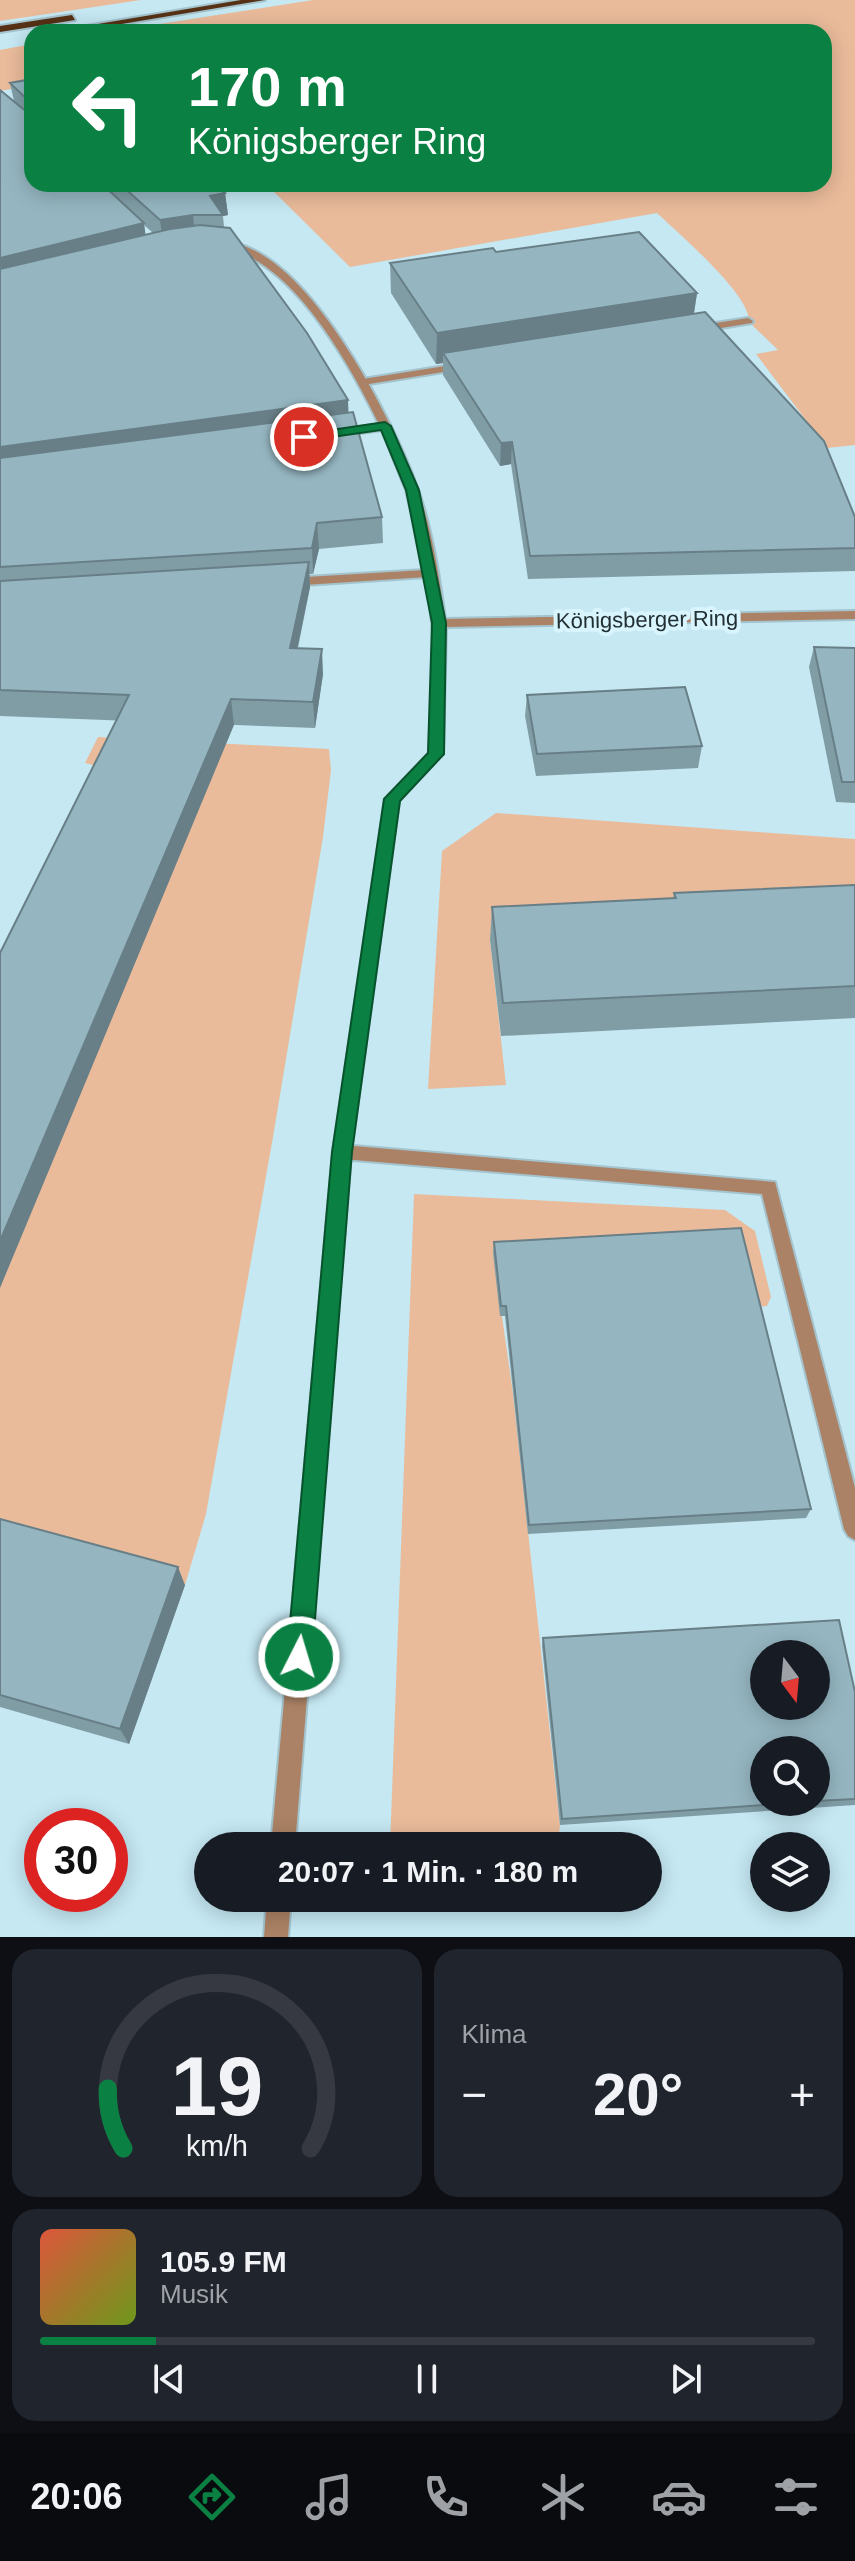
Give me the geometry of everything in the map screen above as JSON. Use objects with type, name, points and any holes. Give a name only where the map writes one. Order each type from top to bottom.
[{"type":"highway","points":[[32,24],[188,0]]},
{"type":"highway","points":[[106,24],[260,0]]},
{"type":"highway","points":[[0,29],[24,25]]},
{"type":"highway","points":[[0,41],[24,37]]},
{"type":"street","points":[[207,242],[239,246],[274,267],[327,326],[363,382],[412,490],[439,623],[436,754],[392,799],[342,1152],[284,1832]]},
{"type":"street","points":[[683,331],[748,321]]},
{"type":"street","points":[[363,382],[470,365]]},
{"type":"street","points":[[319,435],[385,426]]},
{"type":"street","points":[[276,583],[431,573]]},
{"type":"street","name":"Königsberger Ring","points":[[439,623],[855,615]]},
{"type":"street","points":[[342,1152],[769,1187],[855,1529]]},
{"type":"street","points":[[276,1937],[278,1912]]},
{"type":"shaded area","points":[[0,0],[141,0],[0,21]]},
{"type":"shaded area","points":[[313,0],[855,0],[855,445],[827,448],[756,354],[778,350],[749,322],[746,310],[726,281],[657,213],[350,267],[274,192],[832,192],[832,24],[159,24]]},
{"type":"shaded area","points":[[24,46],[24,86],[0,91],[0,50]]},
{"type":"shaded area","points":[[98,737],[329,749],[331,770],[323,837],[273,1137],[206,1514],[185,1585],[0,1536],[0,1287],[110,769],[85,763]]},
{"type":"shaded area","points":[[496,813],[855,839],[855,926],[490,940],[506,1085],[428,1089],[442,851]]},
{"type":"shaded area","points":[[414,1194],[725,1210],[755,1231],[771,1297],[767,1306],[757,1307],[493,1253],[513,1394],[559,1832],[391,1832]]},
{"type":"building","points":[[24,80],[24,96],[10,83]]},
{"type":"building","points":[[0,90],[24,110],[24,192],[111,192],[144,223],[0,258]]},
{"type":"building","points":[[129,192],[225,193],[210,196],[223,215],[160,220]]},
{"type":"building","points":[[200,225],[230,228],[307,333],[348,400],[0,447],[0,269],[170,229]]},
{"type":"building","points":[[639,232],[697,293],[437,333],[390,263],[493,248],[496,252]]},
{"type":"building","points":[[705,312],[824,441],[855,517],[855,548],[530,556],[512,442],[501,443],[443,353]]},
{"type":"building","points":[[353,412],[382,517],[317,523],[312,548],[0,567],[0,458]]},
{"type":"building","points":[[309,562],[290,648],[322,649],[313,702],[231,699],[0,1241],[0,953],[129,695],[0,690],[0,581]]},
{"type":"building","points":[[814,647],[855,648],[855,782],[842,782]]},
{"type":"building","points":[[685,687],[702,746],[537,754],[527,695]]},
{"type":"building","points":[[855,885],[855,986],[503,1003],[492,907],[676,898],[674,893]]},
{"type":"building","points":[[741,1228],[811,1509],[529,1525],[506,1306],[501,1306],[494,1242]]},
{"type":"building","points":[[0,1519],[178,1567],[120,1729],[0,1695]]},
{"type":"building","points":[[839,1620],[855,1692],[855,1799],[830,1800],[830,1736],[750,1736],[750,1806],[562,1819],[543,1638]]},
{"type":"route","points":[[299,1657],[342,1152],[392,799],[436,754],[439,623],[412,490],[385,426],[304,437]]}]
